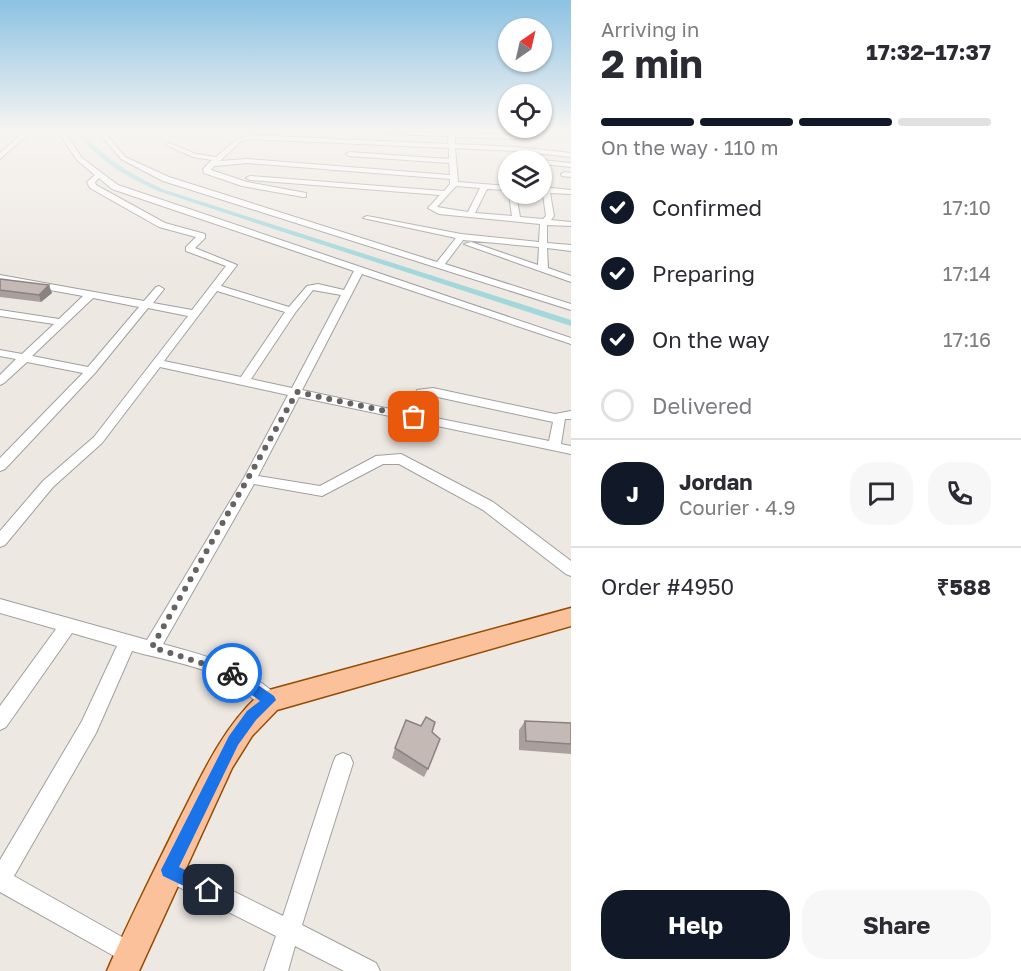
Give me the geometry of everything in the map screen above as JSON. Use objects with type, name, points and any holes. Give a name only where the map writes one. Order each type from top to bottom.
[{"type":"main road","points":[[127,963],[169,870],[234,740],[252,715],[270,700],[571,617]]},
{"type":"street","points":[[158,175],[571,307]]},
{"type":"street","points":[[225,175],[303,195]]},
{"type":"street","points":[[248,181],[251,175]]},
{"type":"street","points":[[404,175],[498,187]]},
{"type":"street","points":[[453,175],[454,181],[432,208],[442,212],[571,224]]},
{"type":"street","points":[[0,541],[48,484],[98,440],[196,314],[231,263],[191,250],[190,247],[202,236],[172,229],[113,199],[92,184],[98,176],[116,187],[146,198],[571,340]]},
{"type":"street","points":[[248,181],[333,189],[446,193]]},
{"type":"street","points":[[470,215],[485,186]]},
{"type":"street","points":[[552,190],[571,192]]},
{"type":"street","points":[[514,204],[516,219]]},
{"type":"street","points":[[543,269],[545,222],[550,216],[547,204]]},
{"type":"street","points":[[367,218],[460,239],[571,279]]},
{"type":"street","points":[[439,266],[460,239]]},
{"type":"street","points":[[460,239],[571,248]]},
{"type":"street","points":[[152,647],[250,479],[360,269]]},
{"type":"street","points":[[0,278],[196,314]]},
{"type":"street","points":[[216,287],[291,311]]},
{"type":"street","points":[[244,381],[291,311],[313,287],[348,294]]},
{"type":"street","points":[[0,466],[91,371],[159,289]]},
{"type":"street","points":[[0,381],[90,295]]},
{"type":"street","points":[[0,313],[62,322]]},
{"type":"street","points":[[0,353],[91,371]]},
{"type":"street","points":[[157,363],[571,450]]},
{"type":"street","points":[[414,417],[421,393],[433,392],[558,419],[571,415]]},
{"type":"street","points":[[552,446],[557,441],[558,419]]},
{"type":"street","points":[[250,479],[322,491],[381,459],[401,459],[489,506],[571,570]]},
{"type":"street","points":[[1,608],[152,647],[221,668],[239,677],[270,700]]},
{"type":"street","points":[[0,722],[68,626]]},
{"type":"street","points":[[127,963],[0,880],[89,727],[128,642]]},
{"type":"street","points":[[276,971],[342,763]]},
{"type":"street","points":[[169,870],[368,971]]},
{"type":"building","points":[[0,279],[49,285],[39,295],[0,290]]},
{"type":"building","points":[[426,717],[435,722],[432,732],[440,739],[428,769],[395,748],[406,720],[421,726]]},
{"type":"building","points":[[525,721],[571,723],[571,744],[526,741]]},
{"type":"waterway","points":[[129,175],[163,191],[571,323]]},
{"type":"way so far","points":[[232,673],[152,647],[250,479],[297,392],[414,417]]},
{"type":"route","points":[[209,890],[169,870],[234,740],[252,715],[270,700],[232,673]]}]
